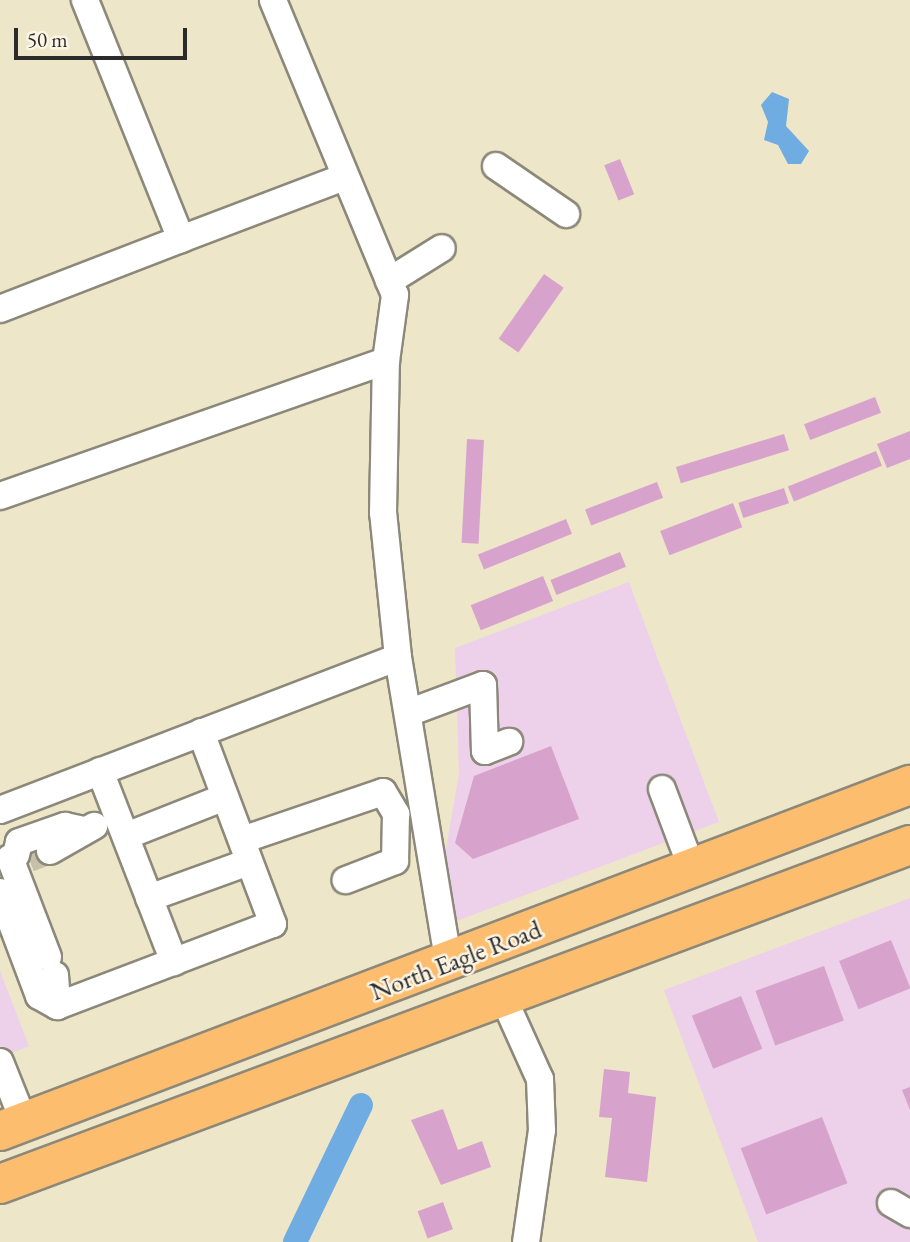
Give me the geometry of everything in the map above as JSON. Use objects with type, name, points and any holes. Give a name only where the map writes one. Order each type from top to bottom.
[{"type":"highway","name":"North Eagle Road","points":[[12,1127],[123,1089],[910,785]]},
{"type":"highway","name":"North Eagle Road","points":[[0,1184],[910,845]]},
{"type":"highway","points":[[0,1155],[108,1116],[123,1089]]},
{"type":"street","points":[[85,0],[181,239]]},
{"type":"street","points":[[273,0],[395,295],[386,361],[383,513],[398,657],[449,964]]},
{"type":"street","points":[[496,166],[566,214]]},
{"type":"street","points":[[0,309],[344,177]]},
{"type":"street","points":[[389,281],[442,248]]},
{"type":"street","points":[[0,496],[386,361]]},
{"type":"street","points":[[0,810],[398,657]]},
{"type":"street","points":[[408,713],[482,685],[480,740],[485,751],[509,742]]},
{"type":"street","points":[[0,892],[39,996],[57,1006],[273,924],[201,732]]},
{"type":"street","points":[[100,771],[174,962]]},
{"type":"street","points":[[662,789],[692,869]]},
{"type":"street","points":[[149,898],[245,851],[383,792],[396,814],[395,861],[346,880]]},
{"type":"street","points":[[57,1006],[52,966],[19,842],[65,826],[84,830],[122,826],[225,797]]},
{"type":"street","points":[[502,995],[540,1079],[542,1130],[526,1242]]},
{"type":"street","points":[[0,1062],[12,1127]]},
{"type":"shaded area","points":[[629,582],[719,822],[446,925],[437,900],[459,774],[455,648]]},
{"type":"shaded area","points":[[910,898],[910,1242],[758,1242],[664,990]]},
{"type":"shaded area","points":[[0,971],[29,1046],[0,1058]]},
{"type":"water","points":[[772,92],[789,99],[786,126],[809,151],[801,164],[788,164],[778,145],[764,140],[768,122],[761,105]]},
{"type":"building","points":[[620,159],[634,194],[618,201],[604,165]]},
{"type":"building","points":[[544,274],[564,288],[518,352],[499,339]]},
{"type":"building","points":[[875,397],[881,413],[810,440],[804,424]]},
{"type":"building","points":[[910,431],[910,459],[887,468],[877,444]]},
{"type":"building","points":[[784,434],[789,450],[681,483],[676,467]]},
{"type":"building","points":[[467,439],[484,440],[479,544],[462,543]]},
{"type":"building","points":[[876,451],[882,466],[794,501],[788,487]]},
{"type":"building","points":[[657,482],[663,498],[591,525],[585,510]]},
{"type":"building","points":[[784,488],[789,503],[743,518],[738,503]]},
{"type":"building","points":[[733,503],[742,527],[669,555],[660,531]]},
{"type":"building","points":[[566,519],[572,534],[484,569],[478,555]]},
{"type":"building","points":[[620,552],[626,567],[556,595],[550,580]]},
{"type":"building","points":[[543,576],[553,601],[481,630],[471,605]]},
{"type":"building","points":[[551,746],[579,819],[473,859],[455,843],[474,776]]},
{"type":"building","points":[[891,940],[910,988],[859,1009],[839,961]]},
{"type":"building","points":[[824,966],[844,1021],[775,1045],[755,991]]},
{"type":"building","points":[[741,996],[762,1049],[713,1069],[692,1016]]},
{"type":"building","points":[[604,1069],[630,1072],[628,1093],[656,1097],[647,1182],[605,1177],[612,1118],[599,1117]]},
{"type":"building","points":[[910,1087],[910,1110],[902,1090]]},
{"type":"building","points":[[443,1109],[458,1150],[482,1141],[491,1167],[441,1185],[411,1120]]},
{"type":"building","points":[[822,1117],[847,1183],[766,1214],[741,1148]]},
{"type":"building","points":[[443,1202],[453,1229],[428,1238],[418,1211]]},
{"type":"waterway","points":[[295,1242],[361,1105]]},
{"type":"tunnel","points":[[29,859],[50,851]]}]
